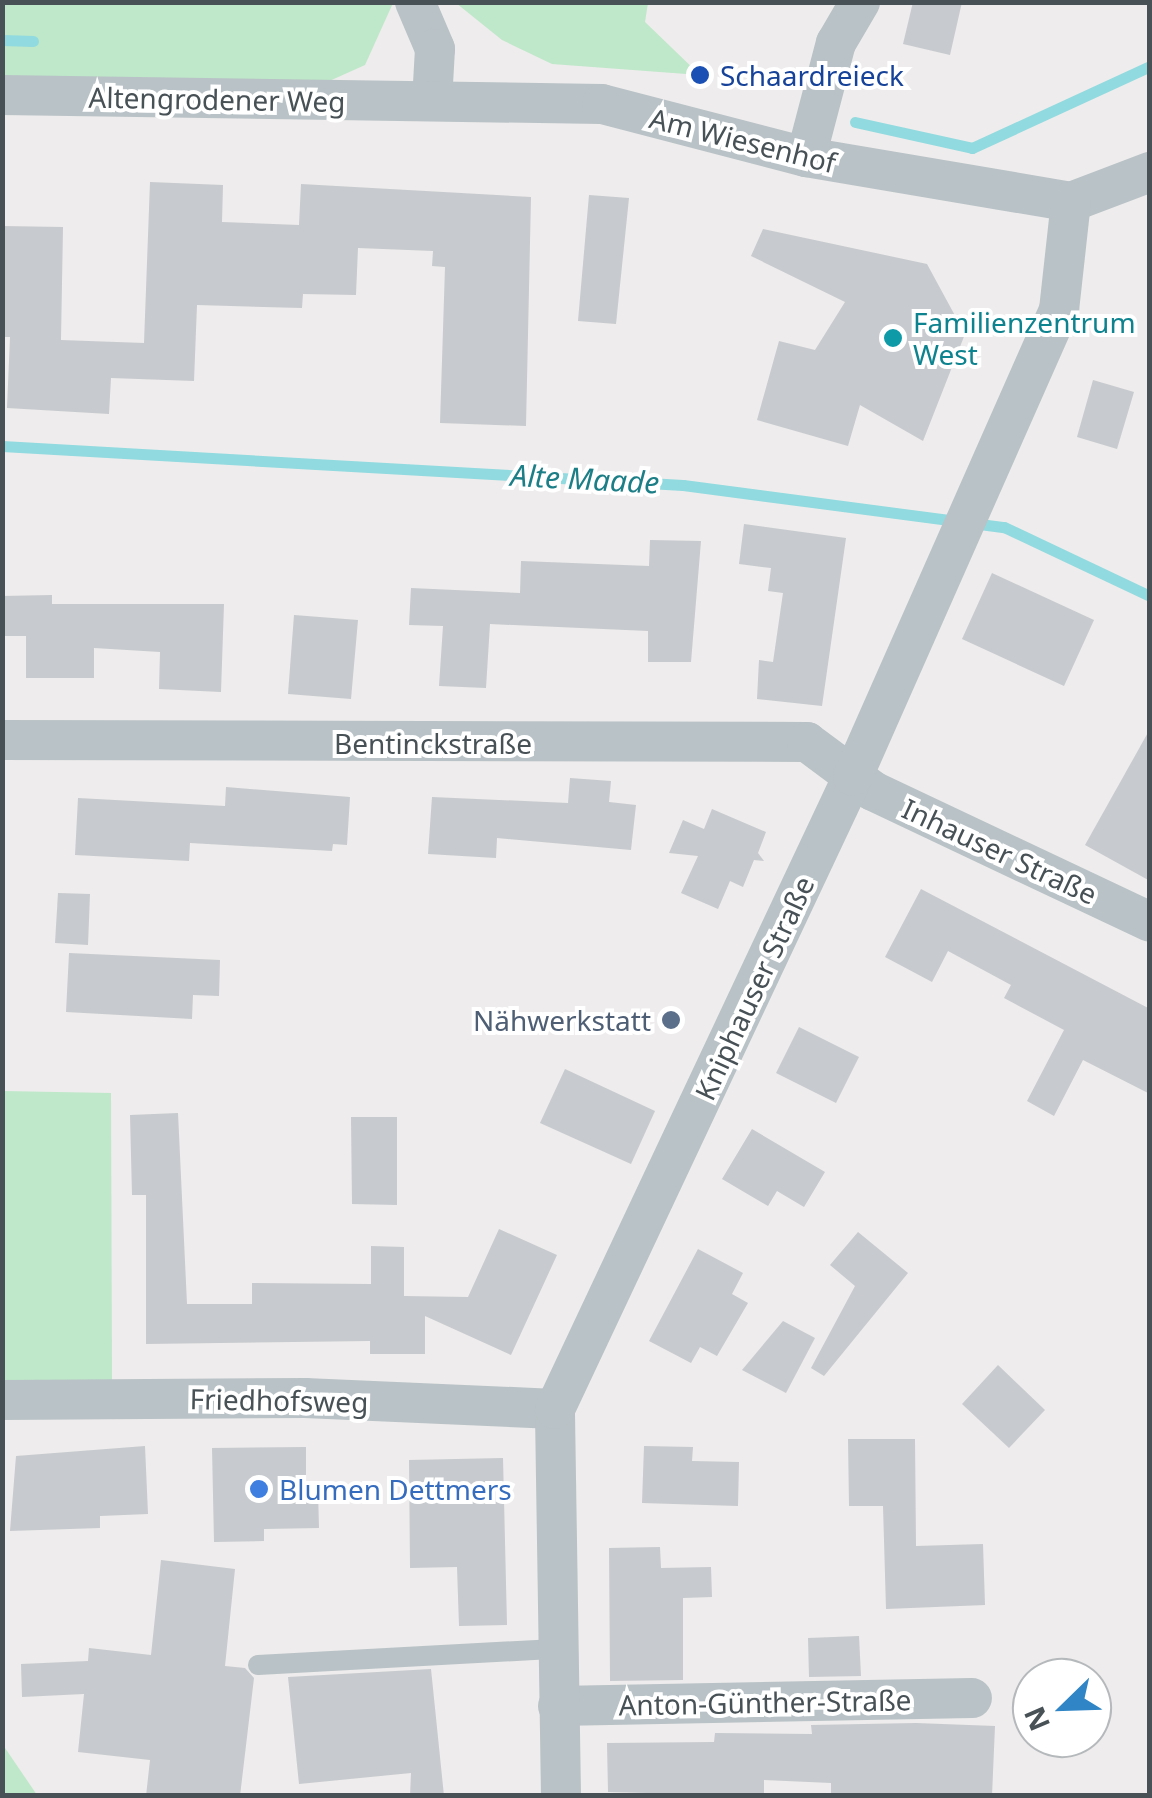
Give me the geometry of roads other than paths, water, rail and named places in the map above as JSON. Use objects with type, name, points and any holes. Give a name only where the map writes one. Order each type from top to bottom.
[{"type":"street","points":[[415,2],[435,49],[432,101]]},
{"type":"street","points":[[806,158],[836,43],[860,2]]},
{"type":"street","name":"Altengrodener Weg","points":[[2,95],[432,101]]},
{"type":"street","name":"Am Wiesenhof","points":[[432,101],[602,104],[806,158],[1071,202]]},
{"type":"street","points":[[1071,202],[1150,172]]},
{"type":"street","name":"Kniphauser Straße","points":[[561,1796],[555,1410],[853,776],[1059,310],[1071,202]]},
{"type":"street","name":"Bentinckstraße","points":[[2,740],[807,742],[853,776]]},
{"type":"street","name":"Inhauser Straße","points":[[853,776],[1150,922]]},
{"type":"street","name":"Friedhofsweg","points":[[2,1400],[305,1398],[555,1410]]},
{"type":"street","name":"Anton-Günther-Straße","points":[[558,1706],[972,1698]]},
{"type":"lane","points":[[258,1665],[556,1649]]},
{"type":"waterway","points":[[2,40],[33,41]]},
{"type":"waterway","points":[[855,122],[972,148],[1150,66]]},
{"type":"waterway","name":"Alte Maade","points":[[2,446],[683,485],[1004,527],[1150,596]]},
{"type":"place","name":"Schaardreieck","points":[[700,75]]},
{"type":"place","name":"Familienzentrum West","points":[[893,338]]},
{"type":"place","name":"Nähwerkstatt","points":[[671,1020]]},
{"type":"place","name":"Blumen Dettmers","points":[[259,1489]]}]
